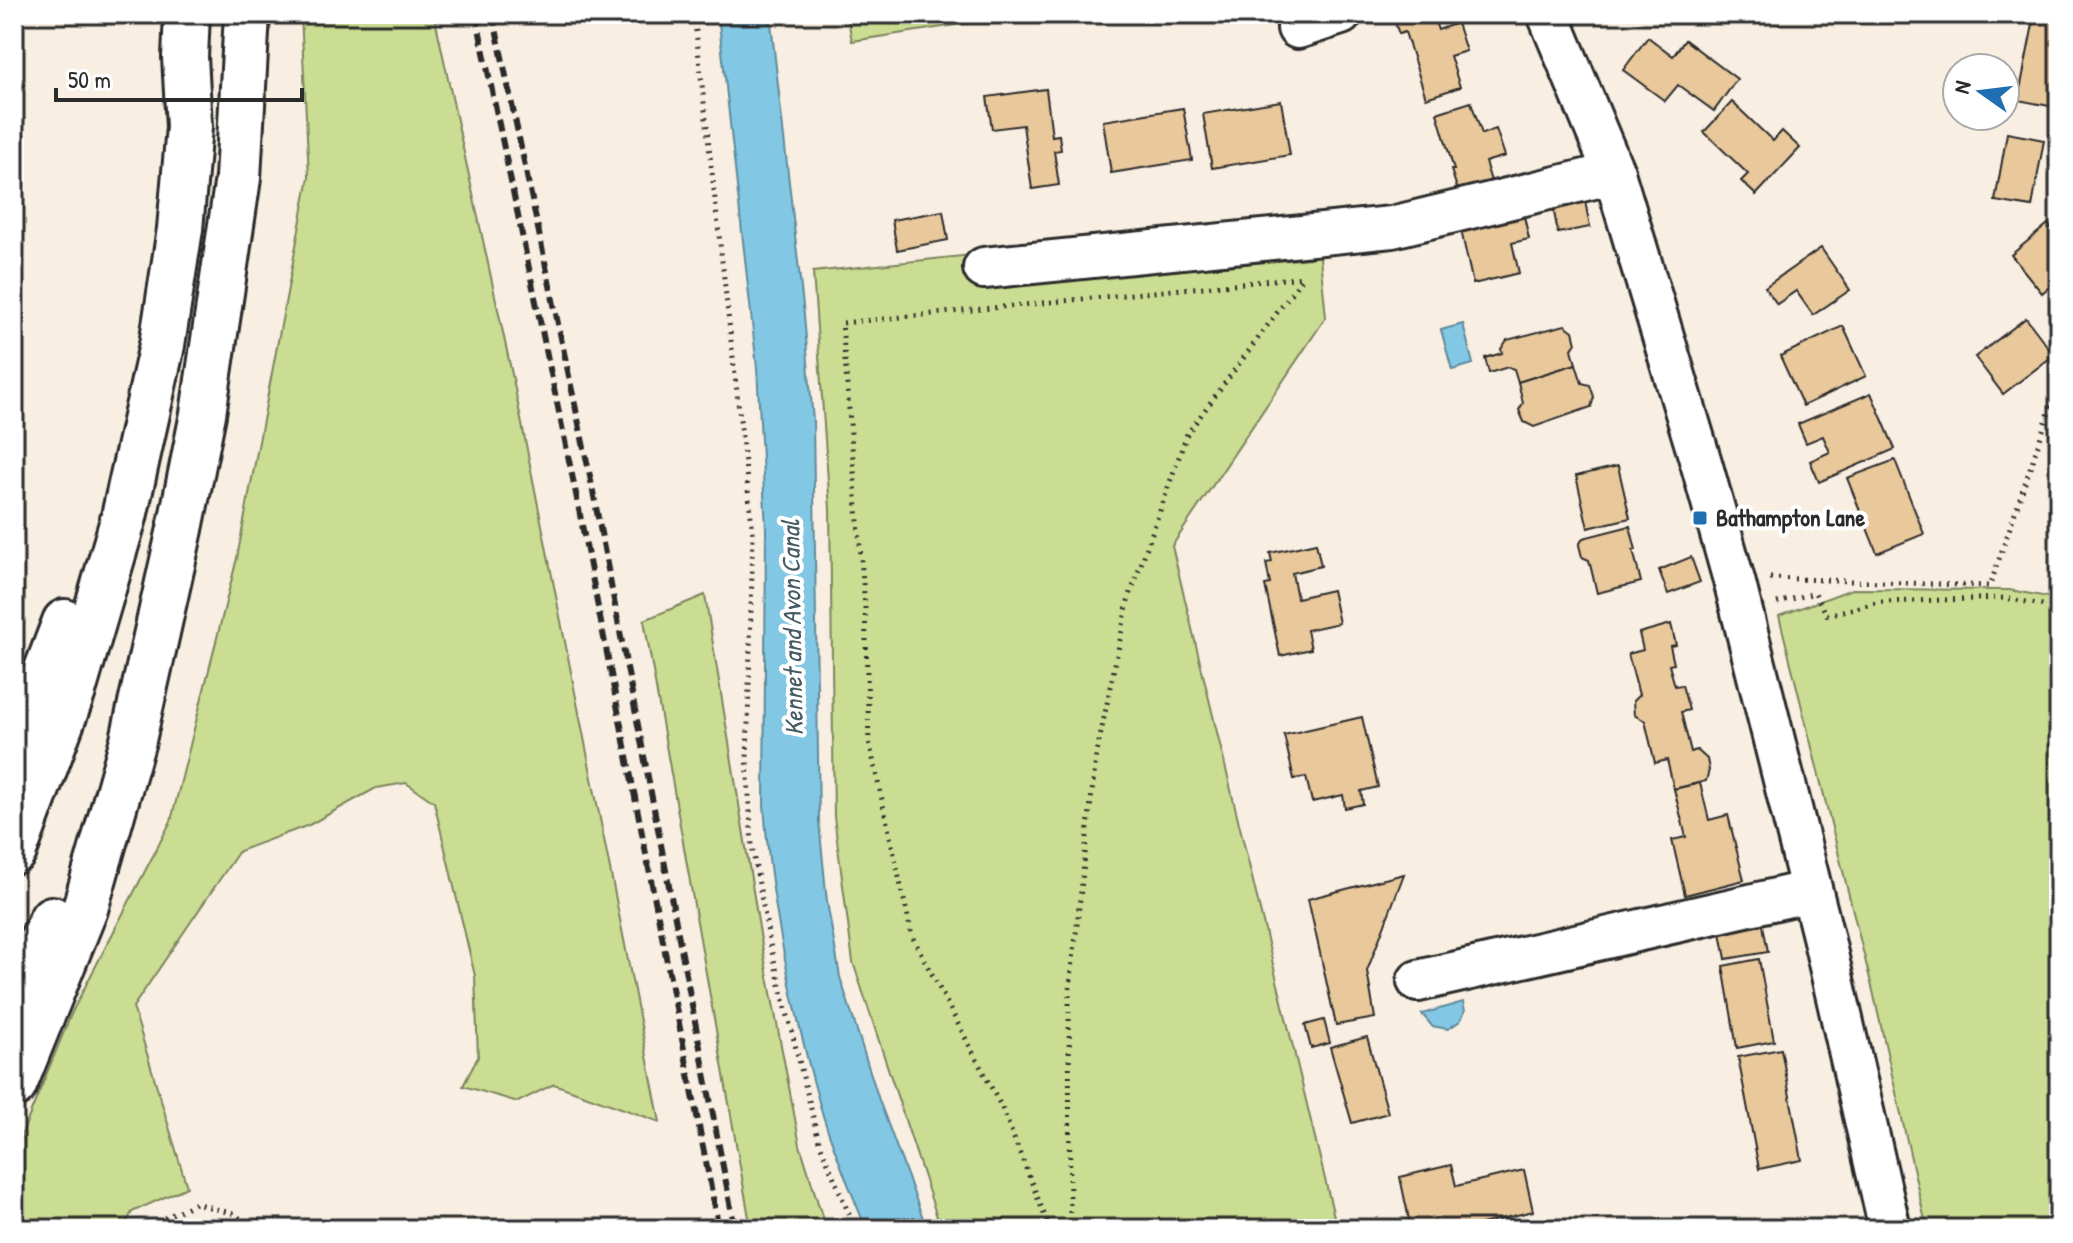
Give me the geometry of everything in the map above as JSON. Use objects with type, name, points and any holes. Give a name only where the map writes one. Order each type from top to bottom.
[{"type":"highway","points":[[14,851],[73,691],[124,517],[162,345],[180,229],[189,127],[185,57],[187,14]]},
{"type":"highway","points":[[14,1085],[85,909],[133,740],[180,529],[203,414],[238,178],[247,14]]},
{"type":"highway","points":[[14,756],[93,541],[124,428],[185,57]]},
{"type":"highway","points":[[14,1000],[54,916],[109,762],[180,529]]},
{"type":"street","points":[[1298,28],[1341,14]]},
{"type":"street","points":[[1548,14],[1614,173],[1749,611],[1890,1229]]},
{"type":"street","points":[[984,268],[1392,227],[1614,173]]},
{"type":"street","points":[[1418,981],[1811,891]]},
{"type":"path","points":[[694,14],[753,534],[747,760],[752,846],[770,944],[819,1141],[855,1229]]},
{"type":"path","points":[[1070,1229],[1069,996],[1096,757],[1128,601],[1187,434],[1303,277],[1316,236]]},
{"type":"path","points":[[1050,1229],[1002,1108],[912,936],[869,741],[865,607],[842,323],[1303,277]]},
{"type":"path","points":[[1749,611],[1762,577],[1990,586],[2059,383]]},
{"type":"path","points":[[1749,611],[1815,593],[1827,615],[1880,602],[2005,598],[2059,608]]},
{"type":"path","points":[[143,1229],[195,1203],[234,1214],[255,1229]]},
{"type":"green space","points":[[301,14],[434,14],[513,379],[660,1122],[554,1084],[518,1102],[463,1086],[478,1057],[475,976],[434,802],[406,783],[376,788],[309,825],[239,851],[133,1007],[187,1187],[132,1212],[123,1229],[14,1229],[14,1153],[72,1012],[171,821],[237,558],[309,177]]},
{"type":"green space","points":[[847,14],[1021,14],[1021,15],[852,41]]},
{"type":"green space","points":[[1319,247],[1326,317],[1172,546],[1337,1229],[941,1229],[853,962],[834,817],[830,509],[813,272],[971,255],[975,289],[1310,258]]},
{"type":"green space","points":[[1852,589],[2009,590],[2059,599],[2059,1229],[1927,1229],[1873,991],[1779,616]]},
{"type":"green space","points":[[705,595],[761,940],[800,1145],[826,1229],[751,1229],[644,620]]},
{"type":"water","name":"Kennet and Avon Canal","points":[[718,14],[770,14],[813,421],[819,822],[827,902],[840,977],[879,1100],[927,1229],[866,1229],[821,1109],[801,1034],[778,920],[764,805],[766,529],[757,368]]},
{"type":"water","points":[[1463,324],[1473,364],[1452,370],[1441,330]]},
{"type":"water","points":[[1463,1002],[1465,1011],[1460,1021],[1448,1029],[1432,1026],[1422,1014]]},
{"type":"building","points":[[1392,14],[1422,14],[1425,22],[1434,19],[1438,30],[1457,23],[1466,51],[1450,56],[1460,87],[1426,98],[1405,32],[1399,34]]},
{"type":"building","points":[[2035,14],[2059,15],[2059,85],[2055,107],[2021,101],[2021,85]]},
{"type":"building","points":[[1648,37],[1673,56],[1685,40],[1737,79],[1714,111],[1678,85],[1665,101],[1623,70]]},
{"type":"building","points":[[1046,89],[1052,136],[1059,135],[1061,150],[1054,151],[1059,185],[1032,189],[1023,125],[992,129],[987,97]]},
{"type":"building","points":[[1281,101],[1290,155],[1212,168],[1203,114]]},
{"type":"building","points":[[1471,102],[1482,134],[1496,129],[1505,156],[1485,162],[1491,181],[1458,191],[1437,113]]},
{"type":"building","points":[[1732,102],[1773,141],[1782,131],[1800,148],[1756,195],[1741,181],[1748,174],[1704,132]]},
{"type":"building","points":[[1183,108],[1192,160],[1111,173],[1103,121]]},
{"type":"building","points":[[2007,133],[2044,140],[2032,207],[1995,201]]},
{"type":"building","points":[[1585,201],[1590,227],[1558,233],[1553,207]]},
{"type":"building","points":[[943,211],[948,240],[897,250],[892,220]]},
{"type":"building","points":[[1524,216],[1529,239],[1512,243],[1519,273],[1473,284],[1461,230]]},
{"type":"building","points":[[2048,224],[2059,237],[2059,279],[2042,293],[2011,255]]},
{"type":"building","points":[[1821,248],[1850,290],[1813,315],[1796,291],[1777,304],[1765,287]]},
{"type":"building","points":[[2026,318],[2054,355],[2003,394],[1975,357]]},
{"type":"building","points":[[1565,325],[1573,331],[1576,343],[1572,349],[1576,364],[1518,382],[1514,369],[1508,367],[1489,373],[1485,358],[1502,353],[1507,340]]},
{"type":"building","points":[[1843,326],[1866,376],[1803,406],[1780,356]]},
{"type":"building","points":[[1576,364],[1582,383],[1590,385],[1594,397],[1591,407],[1534,427],[1524,422],[1519,410],[1523,403],[1518,382]]},
{"type":"building","points":[[1871,393],[1895,449],[1819,482],[1810,461],[1830,452],[1823,436],[1806,443],[1798,424]]},
{"type":"building","points":[[1895,460],[1924,534],[1877,553],[1847,478]]},
{"type":"building","points":[[1618,466],[1630,518],[1588,528],[1576,476]]},
{"type":"building","points":[[1630,526],[1641,582],[1597,593],[1589,560],[1582,557],[1579,545],[1583,538]]},
{"type":"building","points":[[1316,543],[1321,566],[1292,573],[1297,598],[1332,590],[1339,623],[1307,630],[1311,649],[1280,656],[1265,585],[1270,584],[1266,563],[1272,562],[1270,553]]},
{"type":"building","points":[[1691,557],[1700,582],[1668,594],[1659,570]]},
{"type":"building","points":[[1671,624],[1676,645],[1670,646],[1674,664],[1669,665],[1675,686],[1682,685],[1689,710],[1681,712],[1691,752],[1697,750],[1707,759],[1709,770],[1706,781],[1674,789],[1667,760],[1655,763],[1645,721],[1634,715],[1633,701],[1639,695],[1628,654],[1643,650],[1639,633]]},
{"type":"building","points":[[1362,717],[1378,787],[1361,791],[1363,804],[1345,808],[1343,795],[1312,802],[1306,777],[1294,779],[1284,735]]},
{"type":"building","points":[[1700,783],[1709,820],[1728,815],[1744,880],[1685,895],[1672,840],[1686,837],[1674,789]]},
{"type":"building","points":[[1404,874],[1367,971],[1375,1018],[1336,1025],[1308,899]]},
{"type":"building","points":[[1761,914],[1768,952],[1726,959],[1719,922]]},
{"type":"building","points":[[1759,959],[1774,1041],[1737,1048],[1723,966]]},
{"type":"building","points":[[1324,1020],[1330,1043],[1311,1048],[1305,1025]]},
{"type":"building","points":[[1367,1037],[1388,1113],[1352,1123],[1330,1047]]},
{"type":"building","points":[[1781,1049],[1802,1160],[1759,1169],[1738,1057]]},
{"type":"building","points":[[1451,1165],[1456,1186],[1524,1170],[1533,1211],[1461,1229],[1411,1229],[1400,1177]]},
{"type":"railway","points":[[476,14],[575,489],[719,1229]]},
{"type":"railway","points":[[493,14],[591,481],[735,1229]]},
{"type":"place","name":"Bathampton Lane","points":[[1700,518]]}]
